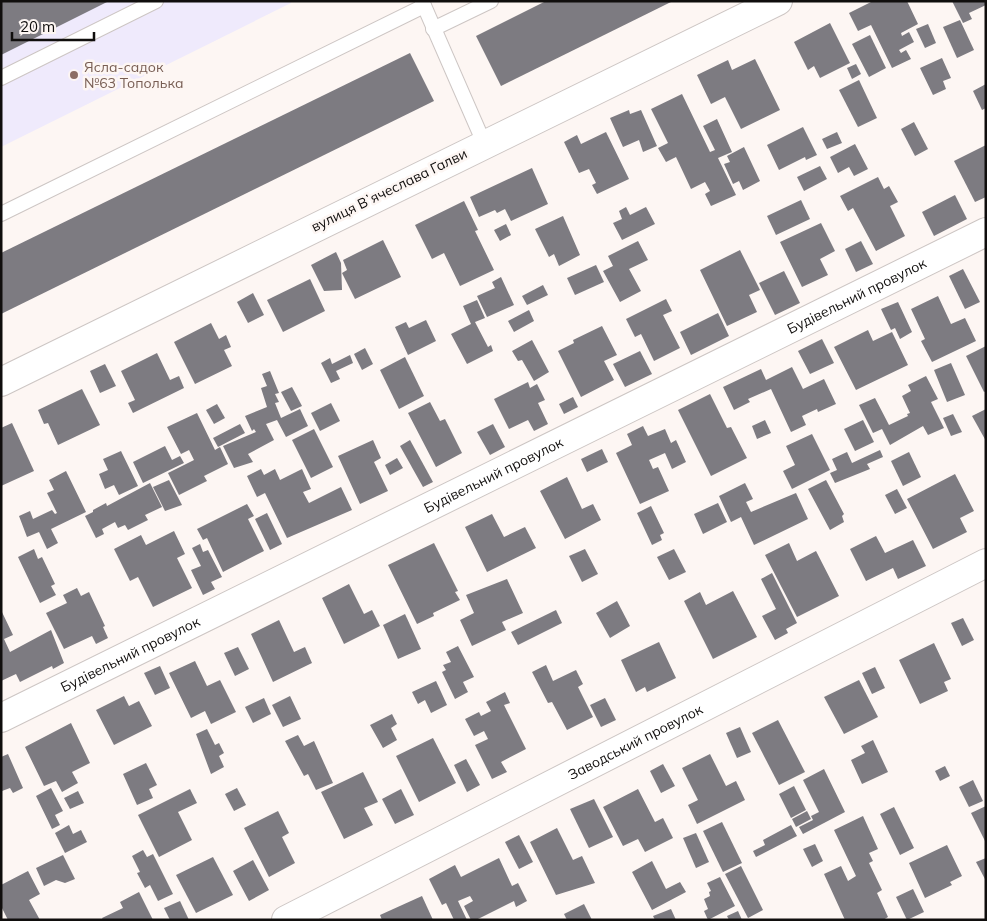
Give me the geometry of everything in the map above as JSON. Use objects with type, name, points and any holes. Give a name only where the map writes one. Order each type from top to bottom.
[{"type":"street","name":"вулиця Вʼячеслава Галви","points":[[1,382],[484,143],[778,1]]},
{"type":"street","name":"Будівельний провулок","points":[[1,718],[986,232]]},
{"type":"street","name":"Заводський провулок","points":[[286,920],[986,563]]},
{"type":"lane","points":[[1,78],[156,1]]},
{"type":"lane","points":[[433,29],[491,1]]},
{"type":"lane","points":[[1,214],[423,4],[484,143]]},
{"type":"shaded area","name":"Ясла-садок №63 Тополька","points":[[1,1],[290,1],[291,3],[1,147]]},
{"type":"building","points":[[1,1],[109,1],[1,55]]},
{"type":"building","points":[[546,1],[673,1],[501,86],[476,36]]},
{"type":"building","points":[[873,1],[907,1],[918,24],[901,33],[902,36],[909,32],[914,42],[899,50],[901,53],[906,50],[911,59],[892,68],[871,25],[858,31],[849,13]]},
{"type":"building","points":[[952,1],[986,1],[986,5],[969,13],[972,19],[963,23]]},
{"type":"building","points":[[960,20],[974,50],[957,58],[943,27]]},
{"type":"building","points":[[830,23],[850,63],[820,78],[814,66],[808,70],[794,42]]},
{"type":"building","points":[[928,24],[936,43],[925,48],[916,29]]},
{"type":"building","points":[[870,35],[886,68],[869,77],[852,44]]},
{"type":"building","points":[[410,53],[434,101],[1,314],[1,253]]},
{"type":"building","points":[[942,58],[951,78],[943,81],[946,89],[933,95],[920,68]]},
{"type":"building","points":[[755,59],[780,110],[741,129],[725,97],[711,104],[697,75],[728,60],[732,70]]},
{"type":"building","points":[[856,64],[861,74],[852,79],[847,68]]},
{"type":"building","points":[[859,80],[877,118],[858,127],[839,90]]},
{"type":"building","points":[[986,84],[986,108],[982,110],[973,91]]},
{"type":"building","points":[[682,94],[710,152],[715,150],[703,126],[717,119],[732,152],[718,158],[736,195],[711,206],[705,194],[710,191],[705,182],[691,189],[676,157],[666,162],[658,148],[668,143],[651,109]]},
{"type":"building","points":[[629,110],[630,114],[641,110],[657,146],[643,152],[639,140],[623,147],[610,118]]},
{"type":"building","points":[[914,122],[928,149],[915,156],[901,129]]},
{"type":"building","points":[[803,127],[817,155],[806,160],[805,157],[779,170],[767,145]]},
{"type":"building","points":[[606,132],[629,179],[597,194],[592,185],[596,183],[589,169],[579,173],[564,142],[577,135],[581,144]]},
{"type":"building","points":[[837,132],[842,143],[827,149],[822,139]]},
{"type":"building","points":[[855,144],[868,169],[854,176],[849,167],[838,173],[830,157]]},
{"type":"building","points":[[986,145],[986,197],[975,202],[954,161]]},
{"type":"building","points":[[744,147],[760,181],[743,190],[739,181],[733,184],[724,164],[730,162],[727,156]]},
{"type":"building","points":[[820,166],[827,179],[804,191],[797,177]]},
{"type":"building","points":[[532,168],[548,204],[511,221],[505,209],[497,213],[495,210],[479,217],[470,197]]},
{"type":"building","points":[[878,177],[884,189],[889,186],[898,202],[890,206],[905,236],[876,251],[853,208],[848,211],[840,196]]},
{"type":"building","points":[[955,195],[967,219],[934,236],[922,212]]},
{"type":"building","points":[[801,200],[810,219],[776,235],[767,216]]},
{"type":"building","points":[[464,201],[478,230],[475,231],[494,270],[460,286],[444,253],[432,259],[415,225]]},
{"type":"building","points":[[626,207],[630,215],[646,207],[655,224],[622,240],[613,223],[622,219],[619,211]]},
{"type":"building","points":[[563,216],[580,255],[559,266],[554,254],[549,257],[535,229]]},
{"type":"building","points":[[821,223],[835,251],[820,259],[828,275],[802,287],[780,242]]},
{"type":"building","points":[[506,224],[511,235],[500,241],[494,230]]},
{"type":"building","points":[[383,240],[401,277],[355,299],[342,273],[347,270],[343,260]]},
{"type":"building","points":[[638,241],[648,260],[629,269],[641,291],[620,302],[603,271],[613,266],[608,256]]},
{"type":"building","points":[[861,241],[873,264],[856,272],[845,249]]},
{"type":"building","points":[[740,250],[760,290],[749,295],[757,312],[727,326],[700,270]]},
{"type":"building","points":[[336,252],[341,263],[342,290],[324,291],[311,265]]},
{"type":"building","points":[[596,265],[604,282],[575,295],[567,278]]},
{"type":"building","points":[[963,269],[980,302],[965,309],[949,276]]},
{"type":"building","points":[[784,271],[800,303],[775,315],[759,283]]},
{"type":"building","points":[[501,277],[514,305],[487,317],[477,296],[495,288],[492,282]]},
{"type":"building","points":[[310,279],[325,311],[283,332],[267,300]]},
{"type":"building","points":[[543,285],[548,295],[527,305],[522,296]]},
{"type":"building","points":[[253,293],[264,315],[248,323],[237,302]]},
{"type":"building","points":[[938,296],[951,324],[965,318],[976,341],[932,362],[921,341],[925,339],[911,309]]},
{"type":"building","points":[[666,299],[672,311],[663,315],[680,348],[654,361],[641,334],[635,337],[626,319]]},
{"type":"building","points":[[477,300],[485,318],[475,322],[488,347],[491,345],[493,351],[467,364],[451,334],[471,324],[463,306]]},
{"type":"building","points":[[898,302],[912,332],[900,339],[895,328],[891,330],[881,309]]},
{"type":"building","points":[[529,310],[534,321],[514,332],[508,321]]},
{"type":"building","points":[[718,313],[729,336],[691,355],[680,332]]},
{"type":"building","points":[[426,320],[436,341],[408,355],[395,327],[406,322],[409,328]]},
{"type":"building","points":[[211,323],[219,339],[226,335],[231,347],[224,350],[232,366],[195,384],[174,342]]},
{"type":"building","points":[[602,326],[617,355],[604,361],[614,380],[581,397],[558,351],[574,343],[573,340]]},
{"type":"building","points":[[868,330],[873,341],[892,332],[908,365],[856,390],[834,347]]},
{"type":"building","points":[[822,339],[834,363],[810,374],[798,351]]},
{"type":"building","points":[[532,340],[549,372],[534,381],[522,360],[518,361],[512,351]]},
{"type":"building","points":[[986,346],[986,391],[984,392],[966,356]]},
{"type":"building","points":[[365,348],[373,364],[362,370],[354,354]]},
{"type":"building","points":[[640,351],[652,374],[625,387],[613,364]]},
{"type":"building","points":[[157,353],[170,380],[179,376],[184,388],[133,413],[128,403],[135,400],[121,371]]},
{"type":"building","points":[[350,355],[353,363],[336,371],[340,379],[331,383],[321,363],[330,358],[332,364]]},
{"type":"building","points":[[405,357],[424,396],[399,409],[380,370]]},
{"type":"building","points":[[951,363],[965,395],[947,402],[934,370]]},
{"type":"building","points":[[105,364],[116,386],[100,393],[90,371]]},
{"type":"building","points":[[792,367],[803,389],[824,379],[836,404],[818,412],[817,409],[802,416],[806,425],[791,432],[771,389],[748,399],[750,402],[734,410],[723,387],[761,369],[766,380]]},
{"type":"building","points":[[270,371],[279,393],[275,394],[279,402],[275,403],[281,418],[300,409],[308,426],[286,437],[277,420],[266,424],[274,440],[248,454],[253,462],[234,468],[223,446],[256,432],[254,429],[252,431],[245,416],[267,407],[261,388],[267,386],[262,374]]},
{"type":"building","points":[[926,376],[938,399],[931,402],[944,428],[928,435],[923,426],[890,445],[882,429],[873,433],[859,405],[875,398],[889,425],[908,416],[907,414],[910,413],[902,396],[911,391],[908,385]]},
{"type":"building","points":[[528,382],[530,388],[537,384],[545,400],[538,403],[548,424],[534,431],[528,420],[509,429],[494,399]]},
{"type":"building","points":[[292,387],[302,406],[291,411],[281,392]]},
{"type":"building","points":[[82,389],[100,425],[58,445],[48,423],[44,424],[38,410]]},
{"type":"building","points":[[710,394],[727,428],[731,427],[747,458],[711,476],[678,410]]},
{"type":"building","points":[[573,397],[578,407],[564,414],[559,404]]},
{"type":"building","points":[[430,402],[440,421],[445,419],[462,453],[436,467],[408,413]]},
{"type":"building","points":[[331,403],[340,421],[320,431],[311,413]]},
{"type":"building","points":[[217,404],[225,418],[214,424],[206,410]]},
{"type":"building","points":[[986,409],[986,441],[972,416]]},
{"type":"building","points":[[197,413],[215,450],[220,447],[228,464],[204,476],[207,481],[179,495],[168,473],[194,460],[189,450],[181,454],[167,427]]},
{"type":"building","points":[[953,414],[962,432],[951,436],[943,418]]},
{"type":"building","points":[[765,420],[771,433],[757,439],[752,426]]},
{"type":"building","points":[[863,420],[874,442],[855,451],[844,429]]},
{"type":"building","points":[[12,423],[34,471],[1,486],[1,428]]},
{"type":"building","points":[[240,424],[245,433],[218,447],[213,438]]},
{"type":"building","points":[[493,424],[505,447],[490,455],[477,432]]},
{"type":"building","points":[[643,426],[648,436],[665,429],[671,443],[676,440],[686,462],[672,469],[665,453],[649,460],[653,469],[658,467],[669,491],[640,504],[616,453],[632,445],[627,434]]},
{"type":"building","points":[[314,429],[333,467],[311,478],[292,440]]},
{"type":"building","points":[[812,434],[830,470],[792,489],[783,471],[795,465],[786,446]]},
{"type":"building","points":[[373,440],[381,458],[374,462],[388,491],[360,504],[338,456]]},
{"type":"building","points":[[410,440],[433,482],[423,487],[400,446]]},
{"type":"building","points":[[165,446],[172,460],[180,456],[184,463],[143,483],[133,462]]},
{"type":"building","points":[[602,449],[608,462],[587,472],[581,459]]},
{"type":"building","points":[[880,450],[883,457],[867,464],[870,469],[835,483],[830,473],[837,470],[832,459],[847,452],[852,463]]},
{"type":"building","points":[[121,451],[138,486],[119,495],[114,485],[105,489],[99,474],[108,470],[103,459]]},
{"type":"building","points":[[909,452],[921,477],[903,486],[891,461]]},
{"type":"building","points":[[397,458],[403,468],[390,475],[385,465]]},
{"type":"building","points":[[261,469],[264,475],[275,469],[280,480],[302,469],[311,489],[303,492],[309,503],[341,487],[352,510],[287,538],[265,493],[257,497],[247,476]]},
{"type":"building","points":[[66,471],[86,512],[51,529],[58,543],[47,549],[39,532],[27,537],[19,516],[30,511],[33,519],[52,510],[55,514],[57,513],[47,493],[54,490],[49,480]]},
{"type":"building","points":[[955,474],[974,511],[960,518],[967,532],[933,549],[907,499]]},
{"type":"building","points":[[567,477],[582,509],[593,504],[601,520],[565,539],[540,491]]},
{"type":"building","points":[[169,480],[182,505],[165,511],[153,487]]},
{"type":"building","points":[[826,480],[844,514],[842,516],[844,522],[830,530],[808,489]]},
{"type":"building","points":[[150,483],[162,507],[145,515],[148,520],[128,530],[125,525],[118,528],[115,522],[102,529],[104,534],[96,538],[85,516],[106,503],[107,506]]},
{"type":"building","points":[[745,483],[753,499],[746,502],[751,512],[796,493],[808,519],[754,545],[741,517],[731,522],[719,496]]},
{"type":"building","points":[[897,489],[907,508],[895,514],[885,495]]},
{"type":"building","points":[[718,503],[727,522],[703,534],[694,514]]},
{"type":"building","points":[[247,504],[254,516],[248,519],[264,551],[223,572],[207,538],[203,540],[197,529]]},
{"type":"building","points":[[651,506],[664,533],[660,535],[662,540],[652,545],[637,513]]},
{"type":"building","points":[[267,513],[282,544],[270,550],[255,519]]},
{"type":"building","points":[[492,514],[504,537],[525,527],[536,548],[487,572],[465,527]]},
{"type":"building","points":[[174,531],[185,554],[177,558],[192,588],[153,607],[138,577],[130,581],[114,549],[141,535],[146,545]]},
{"type":"building","points":[[876,536],[885,553],[913,540],[926,566],[898,579],[893,568],[866,581],[850,549]]},
{"type":"building","points":[[434,543],[458,591],[455,592],[460,600],[433,613],[434,616],[417,624],[388,565]]},
{"type":"building","points":[[789,543],[797,561],[816,551],[839,596],[797,617],[765,555]]},
{"type":"building","points":[[200,544],[203,552],[208,550],[222,577],[211,582],[215,589],[203,595],[191,570],[201,566],[192,548]]},
{"type":"building","points":[[34,549],[38,559],[42,557],[55,584],[51,586],[56,595],[40,603],[18,557]]},
{"type":"building","points":[[585,549],[598,574],[582,582],[569,556]]},
{"type":"building","points":[[674,549],[686,572],[669,580],[657,557]]},
{"type":"building","points":[[772,573],[797,623],[786,629],[788,633],[775,640],[762,616],[776,609],[761,579]]},
{"type":"building","points":[[507,579],[523,613],[502,622],[506,630],[472,646],[460,620],[474,613],[466,595]]},
{"type":"building","points":[[349,584],[364,614],[372,610],[380,626],[344,644],[322,598]]},
{"type":"building","points":[[77,588],[81,596],[89,592],[105,626],[103,627],[108,638],[96,644],[92,636],[64,649],[46,613],[67,603],[63,595]]},
{"type":"building","points":[[733,591],[757,637],[713,659],[684,601],[700,592],[706,605]]},
{"type":"building","points":[[617,601],[630,626],[610,638],[596,613]]},
{"type":"building","points":[[1,610],[13,635],[4,639],[10,652],[51,630],[64,663],[53,669],[52,666],[20,682],[16,674],[1,681]]},
{"type":"building","points":[[556,610],[562,623],[518,645],[511,632]]},
{"type":"building","points":[[405,614],[421,649],[398,659],[383,625]]},
{"type":"building","points":[[963,618],[974,640],[962,646],[951,623]]},
{"type":"building","points":[[279,620],[294,652],[305,647],[312,663],[273,682],[251,634]]},
{"type":"building","points":[[659,642],[676,678],[647,692],[645,687],[636,692],[621,660]]},
{"type":"building","points":[[934,643],[951,679],[944,682],[948,691],[920,704],[899,660]]},
{"type":"building","points":[[458,646],[474,677],[463,682],[468,692],[455,699],[442,672],[446,670],[443,665],[451,662],[446,652]]},
{"type":"building","points":[[238,647],[249,669],[235,676],[224,653]]},
{"type":"building","points":[[195,661],[207,686],[220,680],[236,712],[211,724],[205,711],[191,718],[169,673]]},
{"type":"building","points":[[546,665],[553,681],[576,670],[583,684],[578,687],[593,717],[567,730],[552,702],[548,703],[532,672]]},
{"type":"building","points":[[160,666],[170,688],[155,695],[144,673]]},
{"type":"building","points":[[875,667],[885,688],[872,694],[862,673]]},
{"type":"building","points":[[859,680],[878,717],[844,734],[824,697]]},
{"type":"building","points":[[436,681],[447,705],[431,713],[425,700],[418,704],[412,692]]},
{"type":"building","points":[[505,692],[510,703],[504,705],[526,749],[501,762],[507,772],[492,779],[475,745],[488,739],[484,731],[474,736],[465,719],[479,712],[481,716],[491,711],[486,702]]},
{"type":"building","points":[[124,696],[129,706],[139,701],[152,726],[114,745],[96,710]]},
{"type":"building","points":[[290,696],[301,719],[283,727],[272,705]]},
{"type":"building","points":[[264,698],[271,714],[253,723],[245,707]]},
{"type":"building","points":[[605,698],[616,720],[601,727],[590,705]]},
{"type":"building","points":[[392,714],[397,724],[391,728],[397,740],[383,748],[370,725]]},
{"type":"building","points":[[778,720],[805,772],[779,785],[752,733]]},
{"type":"building","points":[[71,723],[90,763],[72,772],[78,783],[62,792],[56,781],[44,786],[25,747]]},
{"type":"building","points":[[740,727],[751,752],[737,758],[726,733]]},
{"type":"building","points":[[207,729],[215,745],[219,743],[224,753],[219,756],[224,767],[211,774],[196,734]]},
{"type":"building","points":[[298,735],[304,746],[314,741],[333,783],[316,790],[308,774],[304,776],[285,741]]},
{"type":"building","points":[[433,738],[456,783],[419,802],[396,756]]},
{"type":"building","points":[[873,740],[888,772],[862,784],[851,760],[865,753],[861,746]]},
{"type":"building","points":[[8,754],[23,788],[13,793],[10,788],[2,791],[1,789],[1,757]]},
{"type":"building","points":[[710,754],[726,786],[736,781],[745,800],[697,824],[688,805],[698,800],[682,768]]},
{"type":"building","points":[[466,759],[480,785],[467,792],[454,765]]},
{"type":"building","points":[[146,763],[157,785],[149,789],[153,798],[137,805],[123,774]]},
{"type":"building","points":[[663,764],[675,786],[661,793],[650,771]]},
{"type":"building","points":[[945,766],[950,776],[940,781],[935,771]]},
{"type":"building","points":[[824,769],[845,812],[803,834],[799,827],[813,820],[811,816],[819,812],[803,780]]},
{"type":"building","points":[[363,772],[378,802],[364,808],[373,825],[344,839],[321,792]]},
{"type":"building","points":[[973,780],[983,801],[969,807],[959,787]]},
{"type":"building","points":[[794,786],[806,810],[791,818],[779,794]]},
{"type":"building","points":[[51,788],[63,811],[55,815],[60,825],[52,829],[36,796]]},
{"type":"building","points":[[237,788],[246,805],[234,811],[225,794]]},
{"type":"building","points":[[190,789],[197,803],[178,812],[192,840],[159,857],[138,815]]},
{"type":"building","points":[[401,789],[414,815],[395,824],[382,799]]},
{"type":"building","points":[[638,789],[655,822],[663,818],[673,838],[645,852],[638,839],[623,846],[603,807]]},
{"type":"building","points":[[78,791],[84,803],[70,809],[64,798]]},
{"type":"building","points":[[594,799],[613,837],[589,848],[570,809]]},
{"type":"building","points":[[986,806],[986,843],[971,813]]},
{"type":"building","points":[[894,807],[914,848],[900,855],[880,814]]},
{"type":"building","points":[[278,811],[289,833],[282,837],[295,863],[269,877],[244,828]]},
{"type":"building","points":[[807,811],[811,819],[796,827],[792,819]]},
{"type":"building","points":[[863,816],[878,849],[869,853],[873,861],[869,863],[882,890],[877,893],[888,917],[883,920],[845,920],[824,874],[841,866],[848,881],[856,876],[834,830]]},
{"type":"building","points":[[722,822],[742,863],[723,872],[703,831]]},
{"type":"building","points":[[69,825],[73,834],[81,830],[87,842],[65,853],[55,833]]},
{"type":"building","points":[[791,825],[797,836],[756,857],[753,851],[765,845],[763,840]]},
{"type":"building","points":[[557,828],[573,860],[582,856],[595,883],[556,895],[530,842]]},
{"type":"building","points":[[696,833],[709,862],[696,868],[683,838]]},
{"type":"building","points":[[519,835],[533,862],[519,869],[505,842]]},
{"type":"building","points":[[815,844],[823,861],[812,867],[803,849]]},
{"type":"building","points":[[947,845],[962,876],[950,882],[952,885],[925,898],[909,863]]},
{"type":"building","points":[[143,850],[147,857],[153,854],[173,894],[158,901],[150,885],[145,888],[137,873],[140,872],[132,856]]},
{"type":"building","points":[[63,855],[75,879],[65,883],[56,880],[44,886],[36,868]]},
{"type":"building","points":[[213,857],[233,895],[196,913],[176,875]]},
{"type":"building","points":[[499,858],[512,886],[518,883],[527,901],[516,907],[514,901],[476,920],[471,920],[464,906],[473,901],[470,896],[458,901],[467,920],[454,920],[446,903],[442,905],[429,879],[455,865],[461,877]]},
{"type":"building","points":[[986,858],[986,881],[976,862]]},
{"type":"building","points":[[253,860],[269,890],[249,901],[233,871]]},
{"type":"building","points":[[652,861],[666,889],[680,882],[686,892],[652,910],[632,872]]},
{"type":"building","points":[[741,866],[763,910],[748,918],[725,874]]},
{"type":"building","points":[[28,871],[40,894],[29,900],[40,920],[8,920],[1,906],[1,885]]},
{"type":"building","points":[[720,877],[735,906],[708,920],[704,911],[708,909],[704,899],[710,896],[709,892],[711,891],[707,883]]},
{"type":"building","points":[[913,889],[924,912],[907,920],[896,897]]},
{"type":"building","points":[[139,892],[153,920],[103,920],[102,918],[123,908],[120,902]]},
{"type":"building","points":[[422,896],[433,920],[382,920],[380,915]]},
{"type":"building","points":[[180,901],[189,920],[170,920],[164,908]]},
{"type":"building","points":[[584,904],[592,920],[567,920],[564,914]]},
{"type":"building","points":[[671,909],[676,920],[655,920],[653,916]]},
{"type":"building","points":[[738,911],[742,920],[729,920],[727,916]]},
{"type":"place","name":"Ясла-садок №63 Тополька","points":[[74,75]]}]
